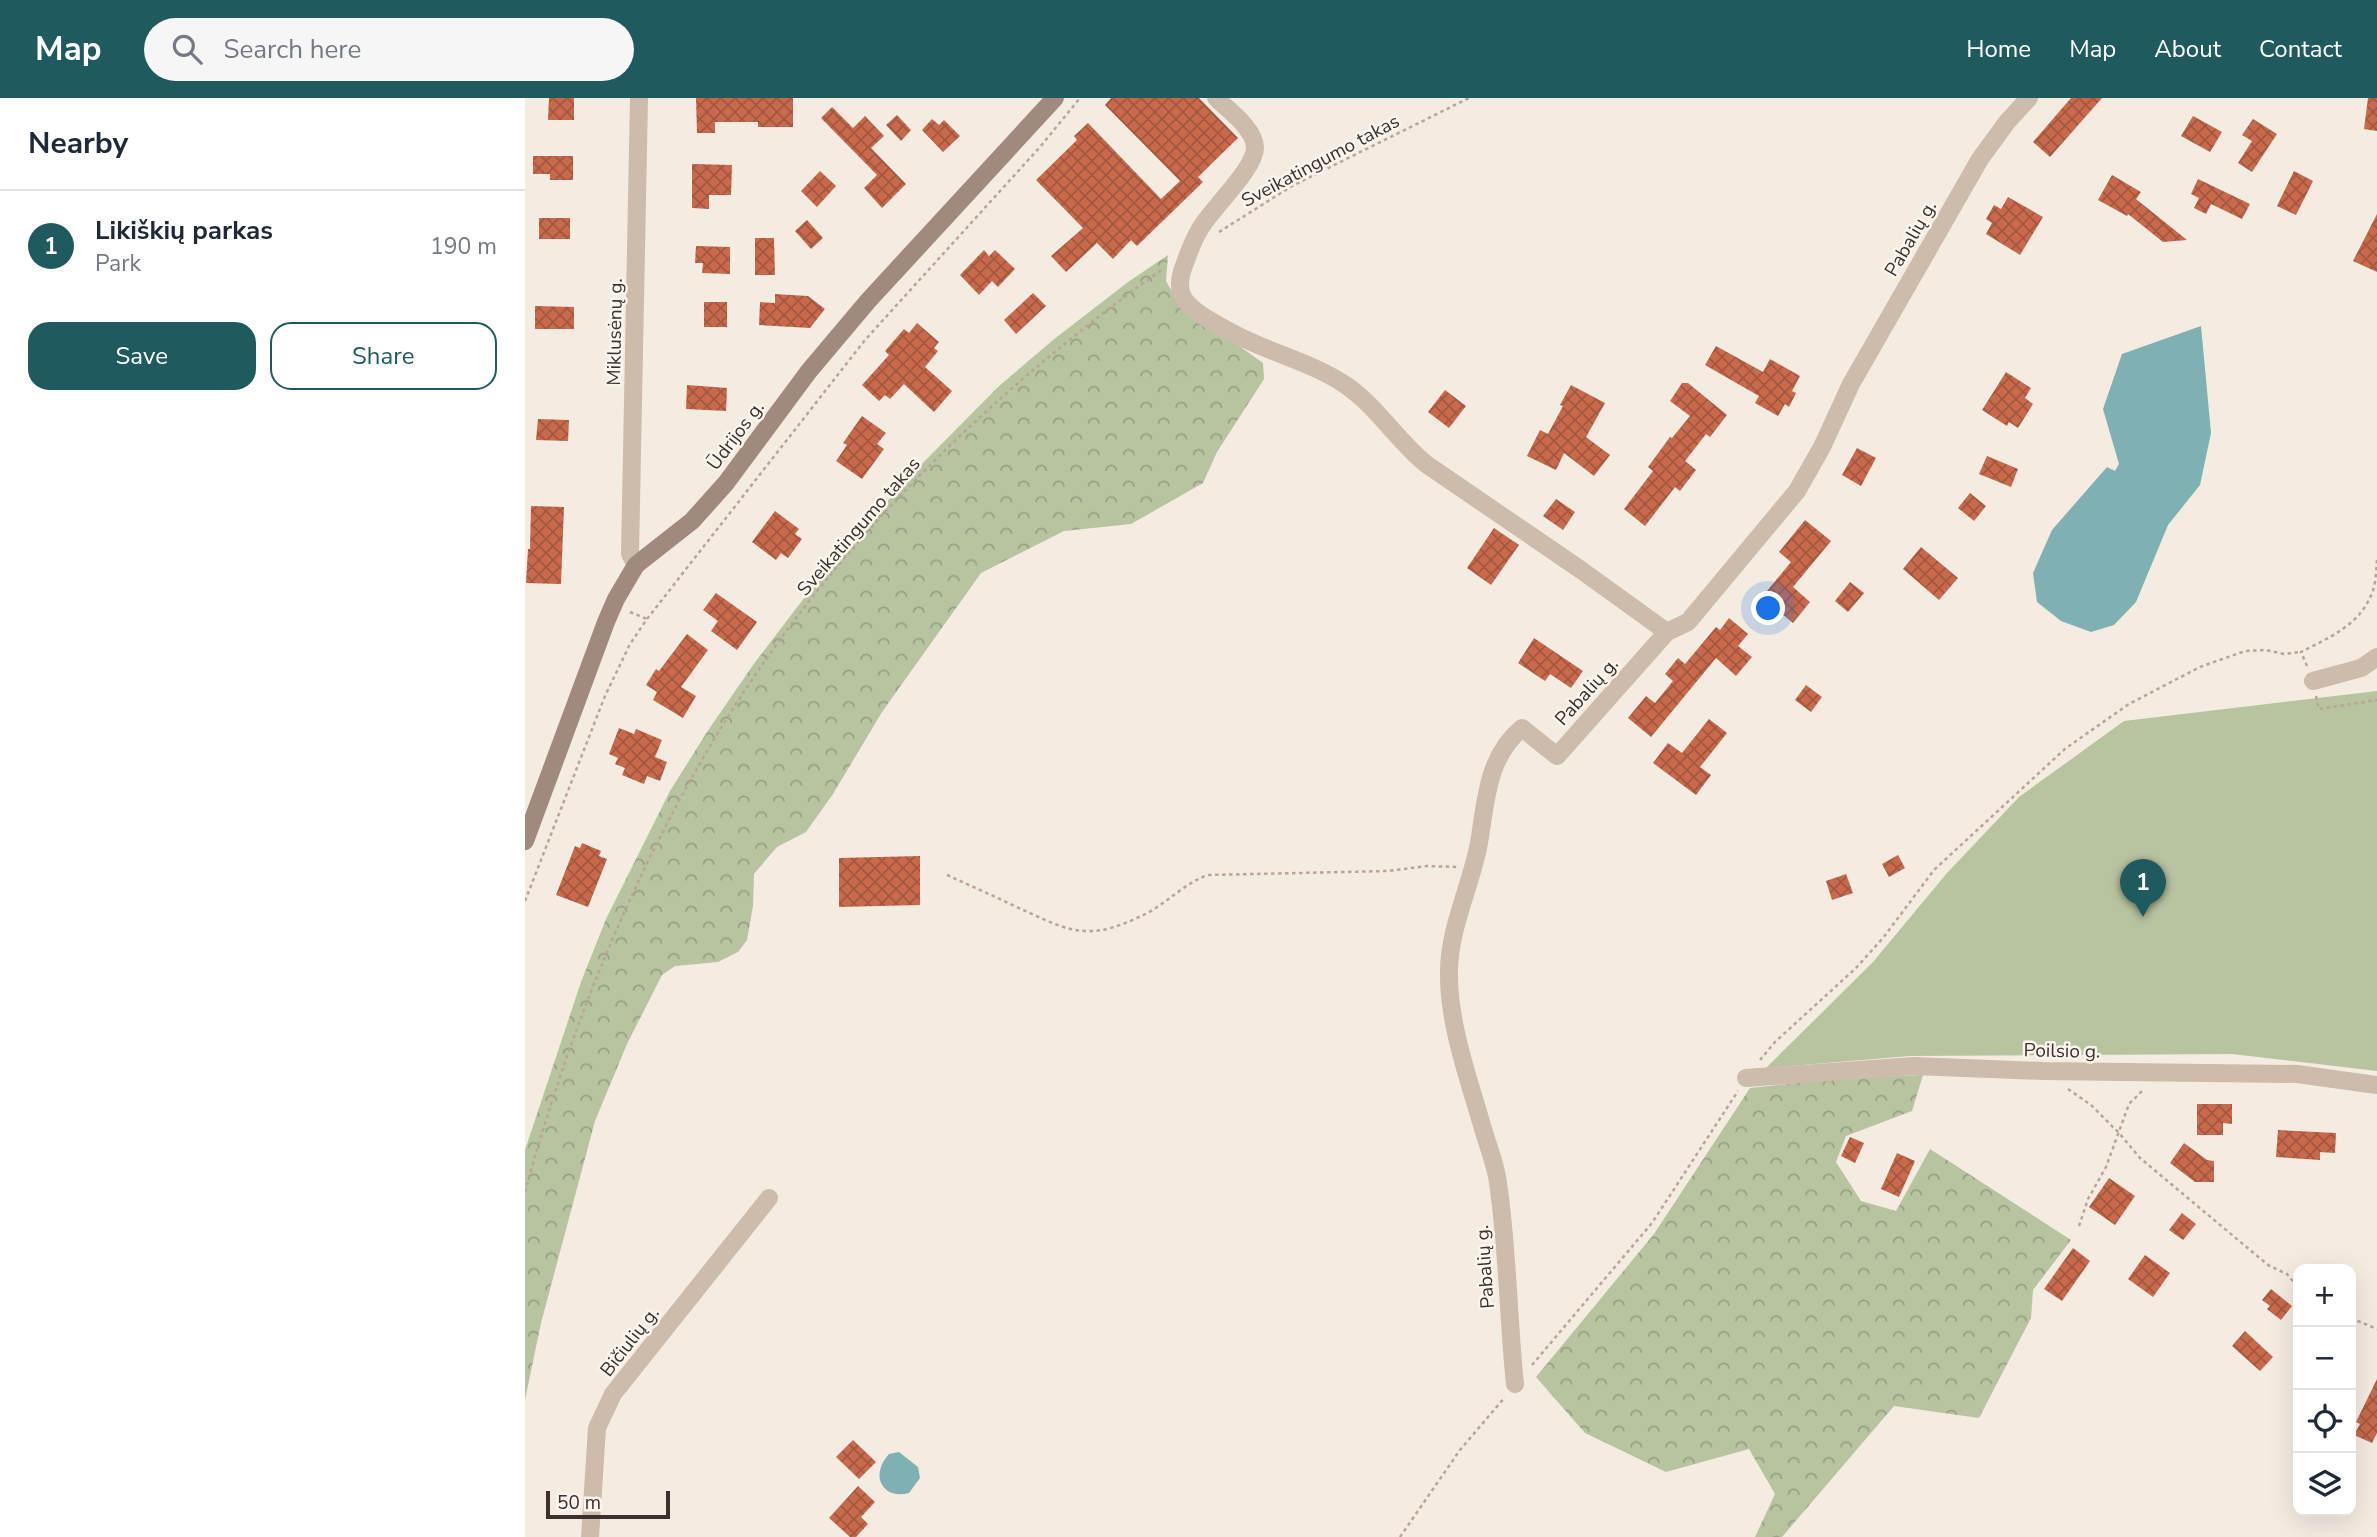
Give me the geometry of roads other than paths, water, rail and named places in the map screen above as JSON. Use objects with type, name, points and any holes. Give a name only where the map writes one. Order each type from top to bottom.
[{"type":"main road","name":"Ūdrijos g.","points":[[525,841],[606,622],[636,565],[692,521],[726,484],[809,371],[868,301],[1055,98]]},
{"type":"street","name":"Miklusėnų g.","points":[[636,565],[630,554],[639,98]]},
{"type":"street","points":[[1216,98],[1251,134],[1255,146],[1253,160],[1200,228],[1189,250],[1179,287],[1185,300],[1241,338],[1307,365],[1344,384],[1360,396],[1408,449],[1426,464],[1667,632]]},
{"type":"street","name":"Pabalių g.","points":[[1515,1384],[1498,1180],[1465,1069],[1455,1022],[1449,973],[1457,923],[1471,876],[1490,776],[1500,754],[1513,736],[1523,728],[1557,756],[1667,632],[1688,622],[1797,491],[1822,447],[1851,384],[1980,159],[2007,122],[2029,98]]},
{"type":"street","points":[[2313,681],[2361,668],[2377,657]]},
{"type":"street","name":"Poilsio g.","points":[[1746,1078],[1914,1066],[2042,1071],[2297,1074],[2377,1085]]},
{"type":"street","name":"Bičiulių g.","points":[[590,1537],[597,1428],[613,1394],[769,1198]]},
{"type":"water","points":[[2201,326],[2211,433],[2200,485],[2168,525],[2136,602],[2114,625],[2091,632],[2061,621],[2037,602],[2033,573],[2052,530],[2107,467],[2115,471],[2119,464],[2103,409],[2122,354]]},
{"type":"water","points":[[899,1452],[918,1467],[920,1478],[909,1493],[892,1493],[886,1490],[880,1478],[883,1462],[889,1454]]},
{"type":"place","name":"Likiškių parkas","points":[[2143,917]]}]
